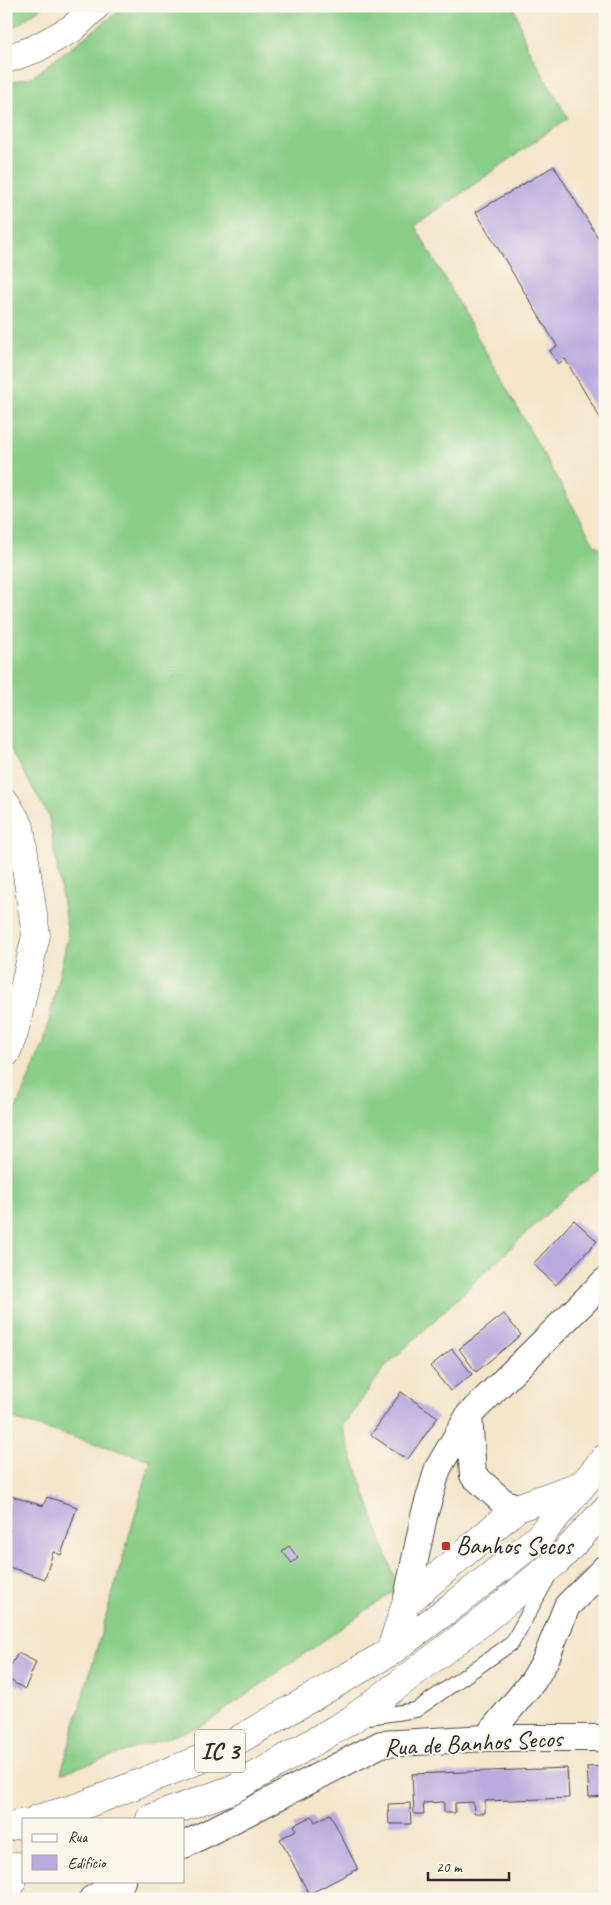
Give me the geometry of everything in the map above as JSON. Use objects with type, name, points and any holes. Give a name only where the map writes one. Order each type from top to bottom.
[{"type":"main road","points":[[6,59],[35,49],[73,28],[96,6]]},
{"type":"main road","points":[[6,803],[20,827],[36,934],[14,1033],[6,1053]]},
{"type":"main road","name":"IC 3","points":[[40,1818],[79,1807],[216,1753],[390,1652],[458,1602],[538,1538],[605,1458]]},
{"type":"main road","points":[[390,1652],[406,1603],[517,1508],[581,1485]]},
{"type":"main road","name":"IC 3","points":[[153,1818],[233,1789],[351,1720],[479,1624],[558,1560],[605,1510]]},
{"type":"main road","points":[[6,1828],[22,1823]]},
{"type":"main road","points":[[6,1898],[16,1866]]},
{"type":"street","points":[[406,1603],[424,1516],[438,1468],[469,1415],[605,1281]]},
{"type":"street","points":[[469,1415],[473,1475],[502,1501],[517,1508]]},
{"type":"street","points":[[486,1738],[533,1681],[545,1661],[567,1606],[605,1568]]},
{"type":"street","name":"Rua de Banhos Secos","points":[[185,1844],[381,1744],[486,1738],[605,1738]]},
{"type":"street","points":[[92,1899],[120,1882]]},
{"type":"green space","points":[[6,6],[44,6],[6,33]]},
{"type":"green space","points":[[126,6],[514,6],[526,45],[568,118],[415,226],[594,544],[605,551],[605,1168],[570,1192],[385,1367],[342,1427],[398,1588],[202,1726],[61,1773],[151,1460],[6,1417],[6,1132],[44,1043],[68,935],[49,817],[6,741],[6,83],[32,77]]},
{"type":"building","points":[[554,166],[605,249],[605,426],[565,359],[558,364],[550,351],[557,346],[476,212]]},
{"type":"building","points":[[574,1220],[597,1241],[556,1285],[533,1264]]},
{"type":"building","points":[[504,1314],[521,1335],[476,1372],[459,1349]]},
{"type":"building","points":[[452,1349],[472,1374],[450,1391],[430,1366]]},
{"type":"building","points":[[401,1392],[438,1417],[407,1460],[371,1435]]},
{"type":"building","points":[[11,1496],[43,1506],[47,1497],[77,1507],[61,1555],[53,1552],[45,1579],[6,1566],[6,1539],[10,1529],[6,1528],[6,1511]]},
{"type":"building","points":[[289,1546],[298,1558],[292,1563],[282,1551]]},
{"type":"building","points":[[18,1653],[36,1662],[25,1689],[6,1678],[6,1674]]},
{"type":"building","points":[[605,1766],[605,1796],[589,1797],[587,1767]]},
{"type":"building","points":[[567,1768],[569,1798],[485,1801],[485,1813],[474,1813],[473,1802],[455,1803],[455,1813],[444,1813],[444,1802],[423,1803],[424,1814],[414,1814],[412,1774]]},
{"type":"building","points":[[410,1803],[411,1824],[389,1824],[388,1804]]},
{"type":"building","points":[[330,1814],[358,1869],[309,1894],[280,1839],[296,1830],[294,1825],[312,1816],[315,1822]]},
{"type":"place","name":"Banhos Secos","points":[[446,1546]]}]
